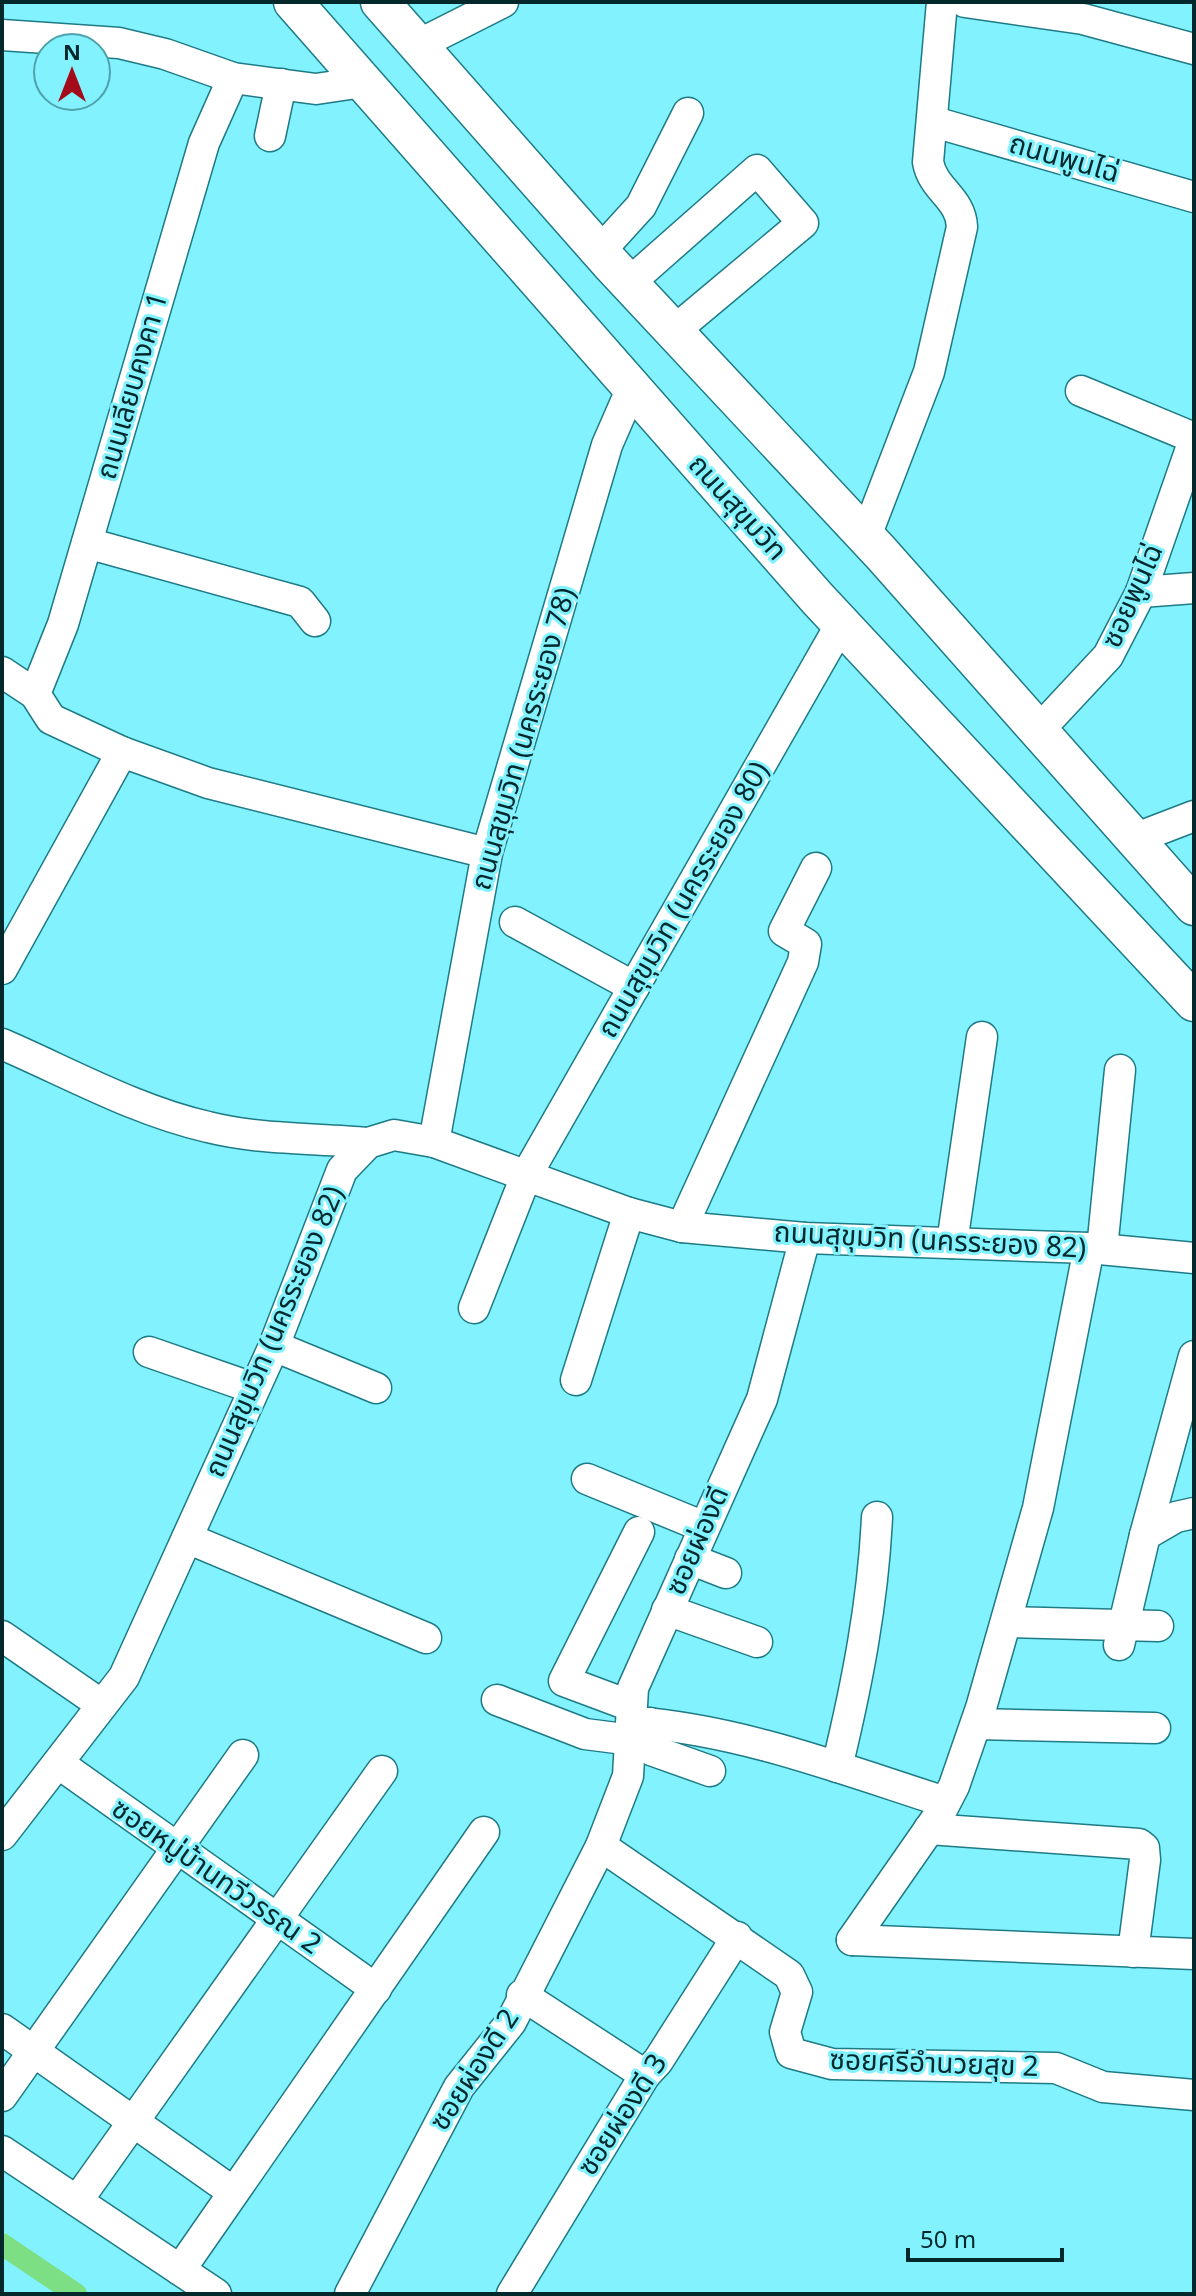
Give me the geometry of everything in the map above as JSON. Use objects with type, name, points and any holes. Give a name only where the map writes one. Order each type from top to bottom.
[{"type":"main road","name":"ถนนสุขุมวิท","points":[[293,2],[631,390],[841,624],[1194,1002]]},
{"type":"main road","points":[[380,2],[629,283],[866,536],[1194,906]]},
{"type":"street","points":[[418,45],[503,2]]},
{"type":"street","points":[[866,536],[929,372],[962,227],[959,208],[930,174],[928,150],[934,122],[942,2]]},
{"type":"street","points":[[965,2],[1083,19],[1194,49]]},
{"type":"street","points":[[2,35],[139,47],[233,78],[316,89],[363,82]]},
{"type":"street","name":"ถนนเลียบคงคา 1","points":[[35,694],[63,624],[204,143],[233,78]]},
{"type":"street","points":[[270,136],[281,84]]},
{"type":"street","points":[[600,251],[641,206],[688,113]]},
{"type":"street","name":"ถนนพูนไฉ่","points":[[934,122],[1194,197]]},
{"type":"street","points":[[629,283],[757,170],[803,223],[674,331]]},
{"type":"street","name":"ถนนสุขุมวิท (นครระยอง 78)","points":[[434,1142],[487,853],[607,445],[631,390]]},
{"type":"street","points":[[1081,391],[1194,439]]},
{"type":"street","name":"ซอยพูนไฉ่","points":[[1038,731],[1108,656],[1141,592],[1194,439]]},
{"type":"street","points":[[87,543],[300,602],[315,621]]},
{"type":"street","points":[[1141,592],[1194,588]]},
{"type":"street","name":"ถนนสุขุมวิท (นครระยอง 80)","points":[[474,1308],[526,1176],[841,624]]},
{"type":"street","points":[[2,672],[35,694],[51,719],[122,752],[208,783],[487,853]]},
{"type":"street","points":[[2,969],[122,752]]},
{"type":"street","points":[[1134,839],[1194,816]]},
{"type":"street","points":[[682,1227],[803,962],[806,944],[784,931],[816,868]]},
{"type":"street","points":[[515,922],[634,987]]},
{"type":"street","points":[[952,1243],[982,1037]]},
{"type":"street","points":[[2,1044],[136,1102],[206,1127],[252,1136],[368,1143]]},
{"type":"street","points":[[1120,1070],[1096,1248],[1038,1508],[1008,1622],[976,1724],[945,1802],[852,1940],[1194,1954]]},
{"type":"street","name":"ถนนสุขุมวิท (นครระยอง 82)","points":[[2,1835],[124,1677],[274,1346],[342,1170],[368,1143],[394,1135],[434,1142],[629,1213],[682,1227],[805,1238],[1096,1248],[1194,1258]]},
{"type":"street","points":[[576,1380],[629,1213]]},
{"type":"street","name":"ซอยผ่องดี","points":[[601,1846],[628,1776],[637,1723],[633,1688],[762,1399],[805,1238]]},
{"type":"street","points":[[274,1346],[376,1388]]},
{"type":"street","points":[[149,1352],[253,1388]]},
{"type":"street","points":[[1121,1635],[1145,1535],[1193,1372]]},
{"type":"street","points":[[587,1479],[704,1527]]},
{"type":"street","points":[[1145,1535],[1176,1517],[1194,1513]]},
{"type":"street","points":[[837,1767],[859,1678],[874,1580],[877,1517]]},
{"type":"street","points":[[639,1532],[564,1681],[637,1723],[651,1750],[710,1771]]},
{"type":"street","points":[[187,1538],[426,1638]]},
{"type":"street","points":[[690,1559],[726,1573]]},
{"type":"street","points":[[667,1610],[757,1642]]},
{"type":"street","points":[[1008,1622],[1121,1635],[1158,1626]]},
{"type":"street","points":[[2,1636],[102,1705]]},
{"type":"street","points":[[497,1700],[585,1734],[637,1723],[718,1731],[945,1802]]},
{"type":"street","points":[[976,1724],[1155,1728]]},
{"type":"street","points":[[2,2096],[243,1755]]},
{"type":"street","name":"ซอยหมู่บ้านทวีวรรณ 2","points":[[58,1763],[275,1921],[376,1989]]},
{"type":"street","points":[[77,2201],[382,1771]]},
{"type":"street","points":[[929,1829],[1139,1844],[1144,1848],[1145,1860],[1133,1952]]},
{"type":"street","points":[[180,2270],[484,1832]]},
{"type":"street","name":"ซอยศรีอำนวยสุข 2","points":[[601,1846],[737,1937],[794,1981],[797,1992],[785,2041],[791,2053],[832,2064],[1056,2068],[1103,2087],[1194,2095]]},
{"type":"street","name":"ซอยผ่องดี 2","points":[[350,2294],[452,2099],[466,2076],[504,2035],[601,1846]]},
{"type":"street","name":"ซอยผ่องดี 3","points":[[512,2294],[645,2075],[658,2061],[737,1937]]},
{"type":"street","points":[[522,1995],[645,2075]]},
{"type":"street","points":[[2,2029],[233,2192]]},
{"type":"street","points":[[2,2151],[216,2294]]},
{"type":"waterway","points":[[2,2244],[76,2294]]}]
